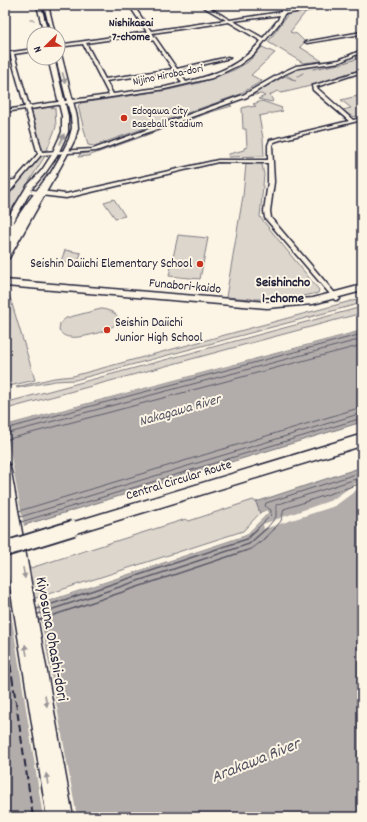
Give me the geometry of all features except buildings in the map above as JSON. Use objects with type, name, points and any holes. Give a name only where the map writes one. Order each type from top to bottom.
[{"type":"highway","points":[[6,247],[36,193],[52,176]]},
{"type":"highway","name":"Central Circular Route","points":[[5,541],[362,433]]},
{"type":"highway","name":"Central Circular Route","points":[[5,549],[362,440]]},
{"type":"main road","points":[[39,5],[44,26]]},
{"type":"main road","points":[[46,5],[51,26]]},
{"type":"main road","points":[[5,238],[7,229],[30,186],[44,171],[56,152],[66,128],[62,103],[53,66]]},
{"type":"main road","points":[[52,176],[72,139],[75,128],[71,102],[61,66]]},
{"type":"main road","points":[[5,258],[36,193],[44,171]]},
{"type":"main road","points":[[7,229],[36,193]]},
{"type":"main road","name":"Funabori-kaido","points":[[5,283],[267,305],[299,303],[362,293]]},
{"type":"main road","name":"Funabori-kaido","points":[[5,288],[268,310],[300,307],[362,288]]},
{"type":"main road","name":"Kiyosuna Ohashi-dori","points":[[5,466],[66,817]]},
{"type":"main road","name":"Kiyosuna Ohashi-dori","points":[[5,523],[54,817]]},
{"type":"street","points":[[131,5],[185,84]]},
{"type":"street","points":[[202,5],[263,40]]},
{"type":"street","points":[[282,5],[283,13]]},
{"type":"street","points":[[308,9],[312,5]]},
{"type":"street","points":[[66,45],[338,5]]},
{"type":"street","name":"Nijino Hiroba-dori","points":[[5,111],[185,84],[211,76],[238,64],[253,52],[280,20],[283,13]]},
{"type":"street","points":[[307,42],[362,33]]},
{"type":"street","points":[[84,42],[112,96]]},
{"type":"street","points":[[5,54],[26,51]]},
{"type":"street","points":[[5,194],[40,154],[94,150],[245,96],[290,70],[304,65],[340,61],[362,51]]},
{"type":"street","points":[[12,53],[40,154]]},
{"type":"street","points":[[104,80],[176,70],[228,58]]},
{"type":"street","points":[[352,121],[315,89],[314,86],[362,71]]},
{"type":"street","points":[[336,297],[268,218],[271,162],[270,145],[274,140],[362,119]]},
{"type":"street","points":[[36,193],[66,196],[218,161],[271,162]]},
{"type":"street","points":[[5,183],[17,181]]},
{"type":"shaded area","points":[[286,5],[311,5],[290,32],[297,34],[305,42],[300,47],[322,61],[303,63],[268,42],[288,14]]},
{"type":"shaded area","points":[[262,47],[275,53],[251,75],[262,81],[238,95],[94,146],[88,145],[78,106],[81,103],[168,90],[199,83],[234,70],[248,62]]},
{"type":"shaded area","points":[[362,53],[362,70],[300,89],[281,93],[277,91],[270,95],[273,101],[272,102],[258,99],[265,96],[261,94],[248,96],[285,76],[296,81],[285,74],[291,71],[342,62]]},
{"type":"shaded area","points":[[362,95],[362,116],[352,116],[343,110],[351,108],[341,100]]},
{"type":"shaded area","points":[[262,101],[282,108],[281,109],[283,111],[259,116],[263,138],[264,156],[228,157],[229,154],[244,150],[244,148],[247,147],[246,129],[243,129],[242,108],[256,106],[253,104]]},
{"type":"shaded area","points":[[227,104],[232,106],[211,112],[88,156],[78,157],[80,154],[91,152]]},
{"type":"shaded area","points":[[51,107],[55,108],[56,127],[47,150],[43,151],[31,110]]},
{"type":"shaded area","points":[[45,156],[5,220],[5,198],[39,157]]},
{"type":"shaded area","points":[[246,164],[262,164],[264,175],[260,217],[319,290],[318,293],[289,299],[226,297],[243,196]]},
{"type":"shaded area","points":[[114,199],[125,216],[115,218],[104,202]]},
{"type":"shaded area","points":[[178,235],[208,238],[200,279],[169,276]]},
{"type":"shaded area","points":[[65,250],[81,253],[78,263],[61,261]]},
{"type":"shaded area","points":[[5,294],[9,294],[35,380],[5,387]]},
{"type":"shaded area","points":[[362,300],[362,303],[75,380],[55,381],[16,387],[54,378],[73,376],[351,301]]},
{"type":"shaded area","points":[[362,307],[362,313],[10,408],[8,402]]},
{"type":"shaded area","points":[[101,309],[113,312],[118,317],[116,323],[109,329],[92,335],[79,337],[68,337],[59,331],[60,323],[66,318]]},
{"type":"shaded area","points":[[253,500],[256,502],[260,513],[243,531],[5,608],[5,576],[186,519],[189,521]]},
{"type":"water","name":"Nakagawa River","points":[[362,330],[362,422],[5,531],[5,425]]},
{"type":"water","name":"Arakawa River","points":[[362,467],[362,817],[5,817],[5,615],[246,535],[268,513],[267,510],[260,513],[256,502]]},
{"type":"pier","points":[[362,328],[362,330],[5,425],[5,423]]},
{"type":"pier","points":[[5,425],[24,527],[5,533]]},
{"type":"pier","points":[[362,479],[362,486],[335,506],[264,529],[263,524],[332,500]]},
{"type":"pier","points":[[267,510],[268,513],[246,535],[38,604],[77,817],[43,817],[11,613],[5,613],[245,534],[266,513],[260,515],[260,513]]},
{"type":"waterway","points":[[357,58],[362,56]]},
{"type":"waterway","points":[[341,64],[356,59]]},
{"type":"waterway","points":[[313,69],[339,64]]},
{"type":"waterway","points":[[298,76],[303,73]]},
{"type":"railway","points":[[5,629],[33,817]]},
{"type":"place","name":"Edogawa City Baseball Stadium","points":[[124,118]]},
{"type":"place","name":"Seishin Daiichi Elementary School","points":[[200,264]]},
{"type":"place","name":"Seishin Daiichi Junior High School","points":[[107,330]]},
{"type":"district","name":"Nishikasai 7-chome","points":[[131,30]]},
{"type":"district","name":"Seishincho 1-chome","points":[[283,292]]}]
